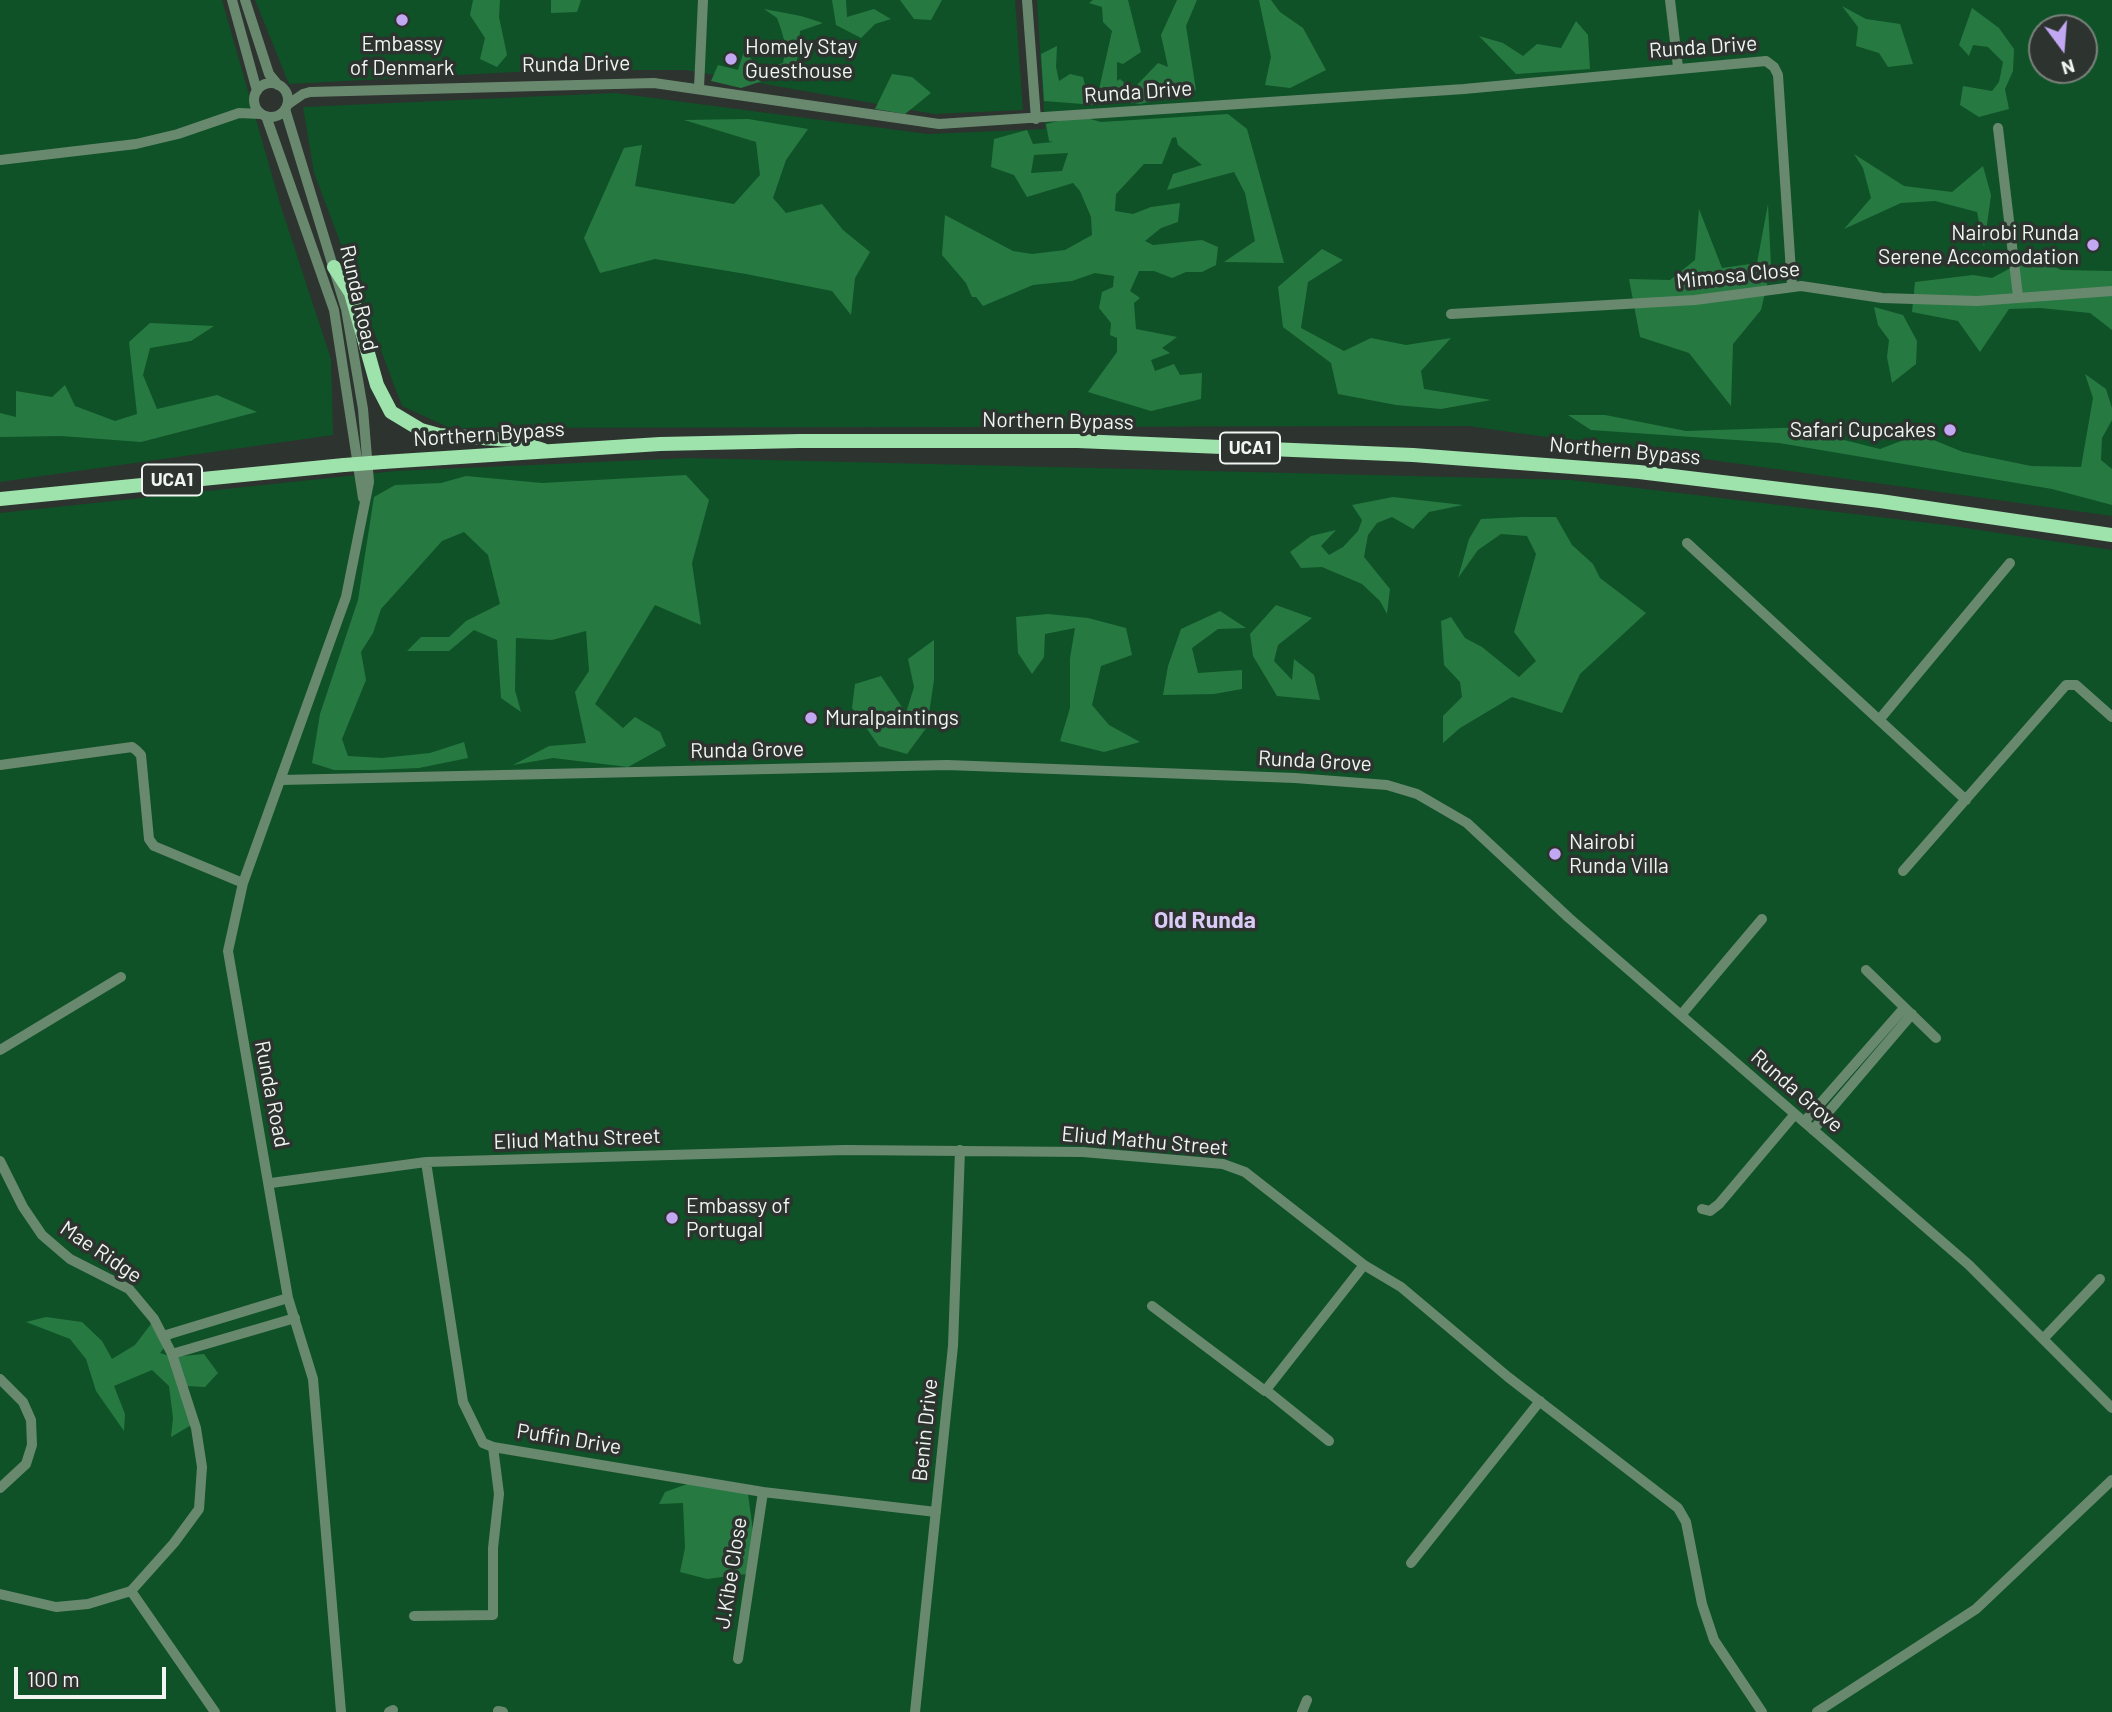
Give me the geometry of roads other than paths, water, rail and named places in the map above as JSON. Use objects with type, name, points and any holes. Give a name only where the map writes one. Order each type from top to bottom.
[{"type":"main road","points":[[334,267],[351,293],[377,386],[391,412],[421,430],[439,435],[512,440],[546,452]]},
{"type":"main road","name":"Northern Bypass","points":[[0,499],[344,464],[660,444],[1079,441],[1413,455],[1722,482],[2112,535]]},
{"type":"street","points":[[232,0],[255,95],[264,115]]},
{"type":"street","points":[[245,0],[269,74],[282,88],[286,107]]},
{"type":"street","points":[[699,88],[703,0]]},
{"type":"street","points":[[1027,0],[1036,119]]},
{"type":"street","points":[[1670,0],[1678,67]]},
{"type":"street","name":"Runda Drive","points":[[282,88],[303,94],[611,81],[699,88],[939,124],[1464,89],[1678,67],[1766,61],[1774,67],[1778,75],[1792,287]]},
{"type":"street","points":[[239,113],[268,83],[282,88]]},
{"type":"street","points":[[0,160],[146,142],[239,113],[278,115],[303,94]]},
{"type":"street","name":"Runda Road","points":[[286,107],[346,309],[369,461],[369,482],[363,501],[346,597],[243,883],[228,951],[271,1183],[288,1298],[313,1379],[341,1711]]},
{"type":"street","name":"Runda Road","points":[[264,115],[334,310],[363,501]]},
{"type":"street","points":[[1998,128],[2018,296]]},
{"type":"street","name":"Mimosa Close","points":[[1451,314],[1695,300],[1792,287],[1882,298],[1977,301],[2112,291]]},
{"type":"street","points":[[1687,543],[1966,800]]},
{"type":"street","points":[[1879,720],[2010,564]]},
{"type":"street","points":[[1903,871],[2066,685],[2076,685],[2112,717]]},
{"type":"street","points":[[0,765],[132,747],[141,755],[149,839],[154,846],[243,883]]},
{"type":"street","name":"Runda Grove","points":[[281,780],[947,765],[1387,785],[1417,794],[1467,823],[1569,918],[1969,1265],[2112,1408]]},
{"type":"street","points":[[1681,1015],[1762,919]]},
{"type":"street","points":[[1866,970],[1936,1038]]},
{"type":"street","points":[[0,1050],[121,977]]},
{"type":"street","points":[[1809,1126],[1908,1011]]},
{"type":"street","points":[[1702,1209],[1710,1211],[1719,1204],[1795,1114]]},
{"type":"street","name":"Eliud Mathu Street","points":[[271,1183],[426,1162],[845,1150],[1083,1152],[1223,1164],[1245,1172],[1364,1265],[1401,1287],[1540,1402],[1678,1508],[1686,1522],[1702,1604],[1714,1640],[1762,1712]]},
{"type":"street","name":"Benin Drive","points":[[915,1712],[953,1346],[960,1150]]},
{"type":"street","name":"Mae Ridge","points":[[0,1161],[23,1207],[42,1235],[70,1259],[130,1289],[154,1319],[172,1354],[196,1428],[202,1467],[199,1509],[174,1543],[131,1591]]},
{"type":"street","name":"Puffin Drive","points":[[426,1162],[463,1402],[475,1432],[483,1443],[493,1447],[763,1492],[936,1512]]},
{"type":"street","points":[[1267,1391],[1364,1265]]},
{"type":"street","points":[[2043,1339],[2100,1279]]},
{"type":"street","points":[[163,1336],[288,1298]]},
{"type":"street","points":[[1152,1306],[1263,1391],[1267,1391],[1329,1441]]},
{"type":"street","points":[[172,1354],[295,1318]]},
{"type":"street","points":[[0,1379],[23,1402],[31,1420],[32,1445],[26,1464],[0,1488]]},
{"type":"street","points":[[1411,1563],[1540,1402]]},
{"type":"street","points":[[414,1616],[493,1615],[493,1548],[499,1493],[493,1447]]},
{"type":"street","points":[[1817,1712],[1976,1609],[2112,1480]]},
{"type":"street","name":"J.Kibe Close","points":[[738,1659],[763,1492]]},
{"type":"street","points":[[0,1594],[56,1607],[88,1604],[131,1591],[215,1712]]},
{"type":"street","points":[[1302,1712],[1307,1700]]},
{"type":"place","name":"Embassy of Denmark","points":[[402,20]]},
{"type":"place","name":"Homely Stay Guesthouse","points":[[731,59]]},
{"type":"place","name":"Nairobi Runda Serene Accomodation","points":[[2093,245]]},
{"type":"place","name":"Safari Cupcakes","points":[[1950,430]]},
{"type":"place","name":"Muralpaintings","points":[[811,718]]},
{"type":"place","name":"Nairobi Runda Villa","points":[[1555,854]]},
{"type":"place","name":"Embassy of Portugal","points":[[672,1218]]},
{"type":"district","name":"Old Runda","points":[[1205,920]]}]
